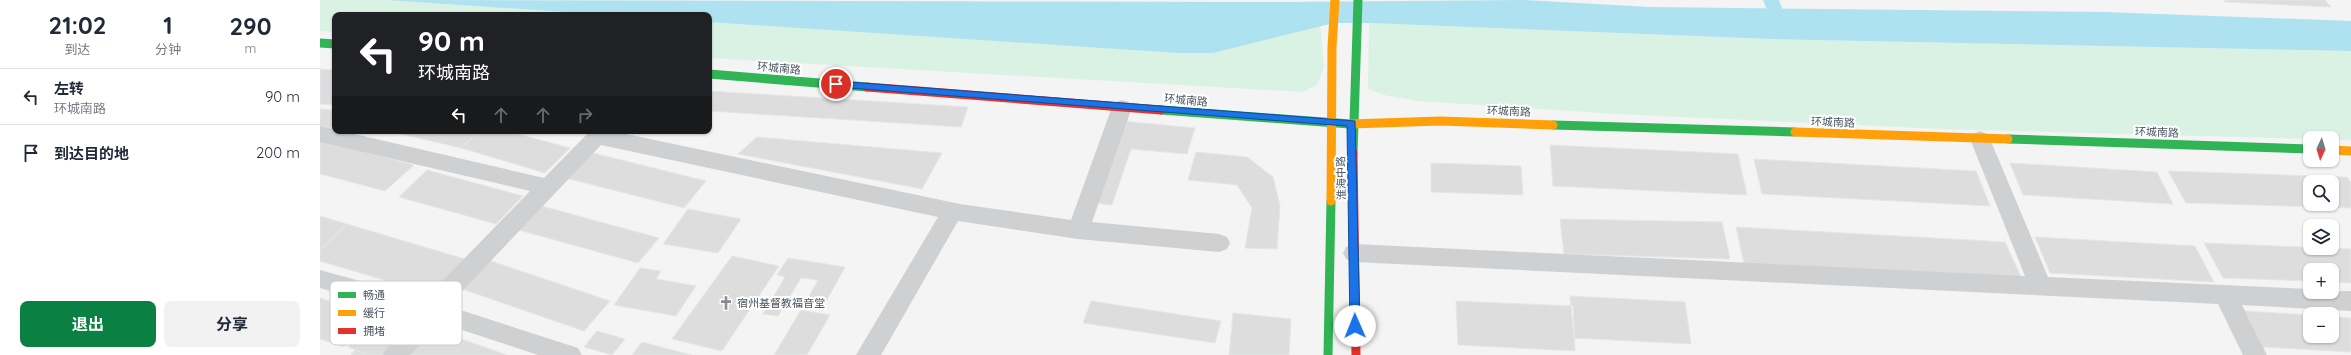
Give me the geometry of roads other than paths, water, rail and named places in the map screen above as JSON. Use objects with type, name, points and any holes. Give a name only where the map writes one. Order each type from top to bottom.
[{"type":"main road","name":"淮海中路","points":[[1328,355],[1333,124],[1332,47],[1335,0]]},
{"type":"main road","name":"淮海中路","points":[[1356,355],[1352,123],[1358,0]]},
{"type":"main road","points":[[320,43],[332,44]]},
{"type":"main road","name":"环城南路","points":[[712,74],[1333,124],[1440,121],[2303,149]]},
{"type":"main road","points":[[2339,150],[2351,151]]},
{"type":"street","points":[[1078,230],[1122,107]]},
{"type":"street","points":[[320,134],[547,187]]},
{"type":"street","points":[[461,281],[547,187],[599,134]]},
{"type":"street","points":[[605,134],[953,211],[1078,230],[1219,243]]},
{"type":"street","points":[[1980,139],[2040,286]]},
{"type":"street","points":[[868,355],[953,211]]},
{"type":"street","points":[[1354,253],[2351,301]]},
{"type":"street","points":[[320,279],[330,282]]},
{"type":"street","points":[[2225,295],[2255,355]]},
{"type":"street","points":[[462,320],[570,355]]},
{"type":"street","points":[[395,355],[404,345]]},
{"type":"water","points":[[387,0],[1279,2],[1524,0],[1650,7],[2105,12],[2351,21],[2351,51],[1771,39],[1369,23],[1334,23],[1213,53],[1178,53],[712,22],[712,12],[566,12]]},
{"type":"waterway","points":[[1771,0],[1774,8]]},
{"type":"place","name":"宿州基督教福音堂","points":[[726,303]]}]
